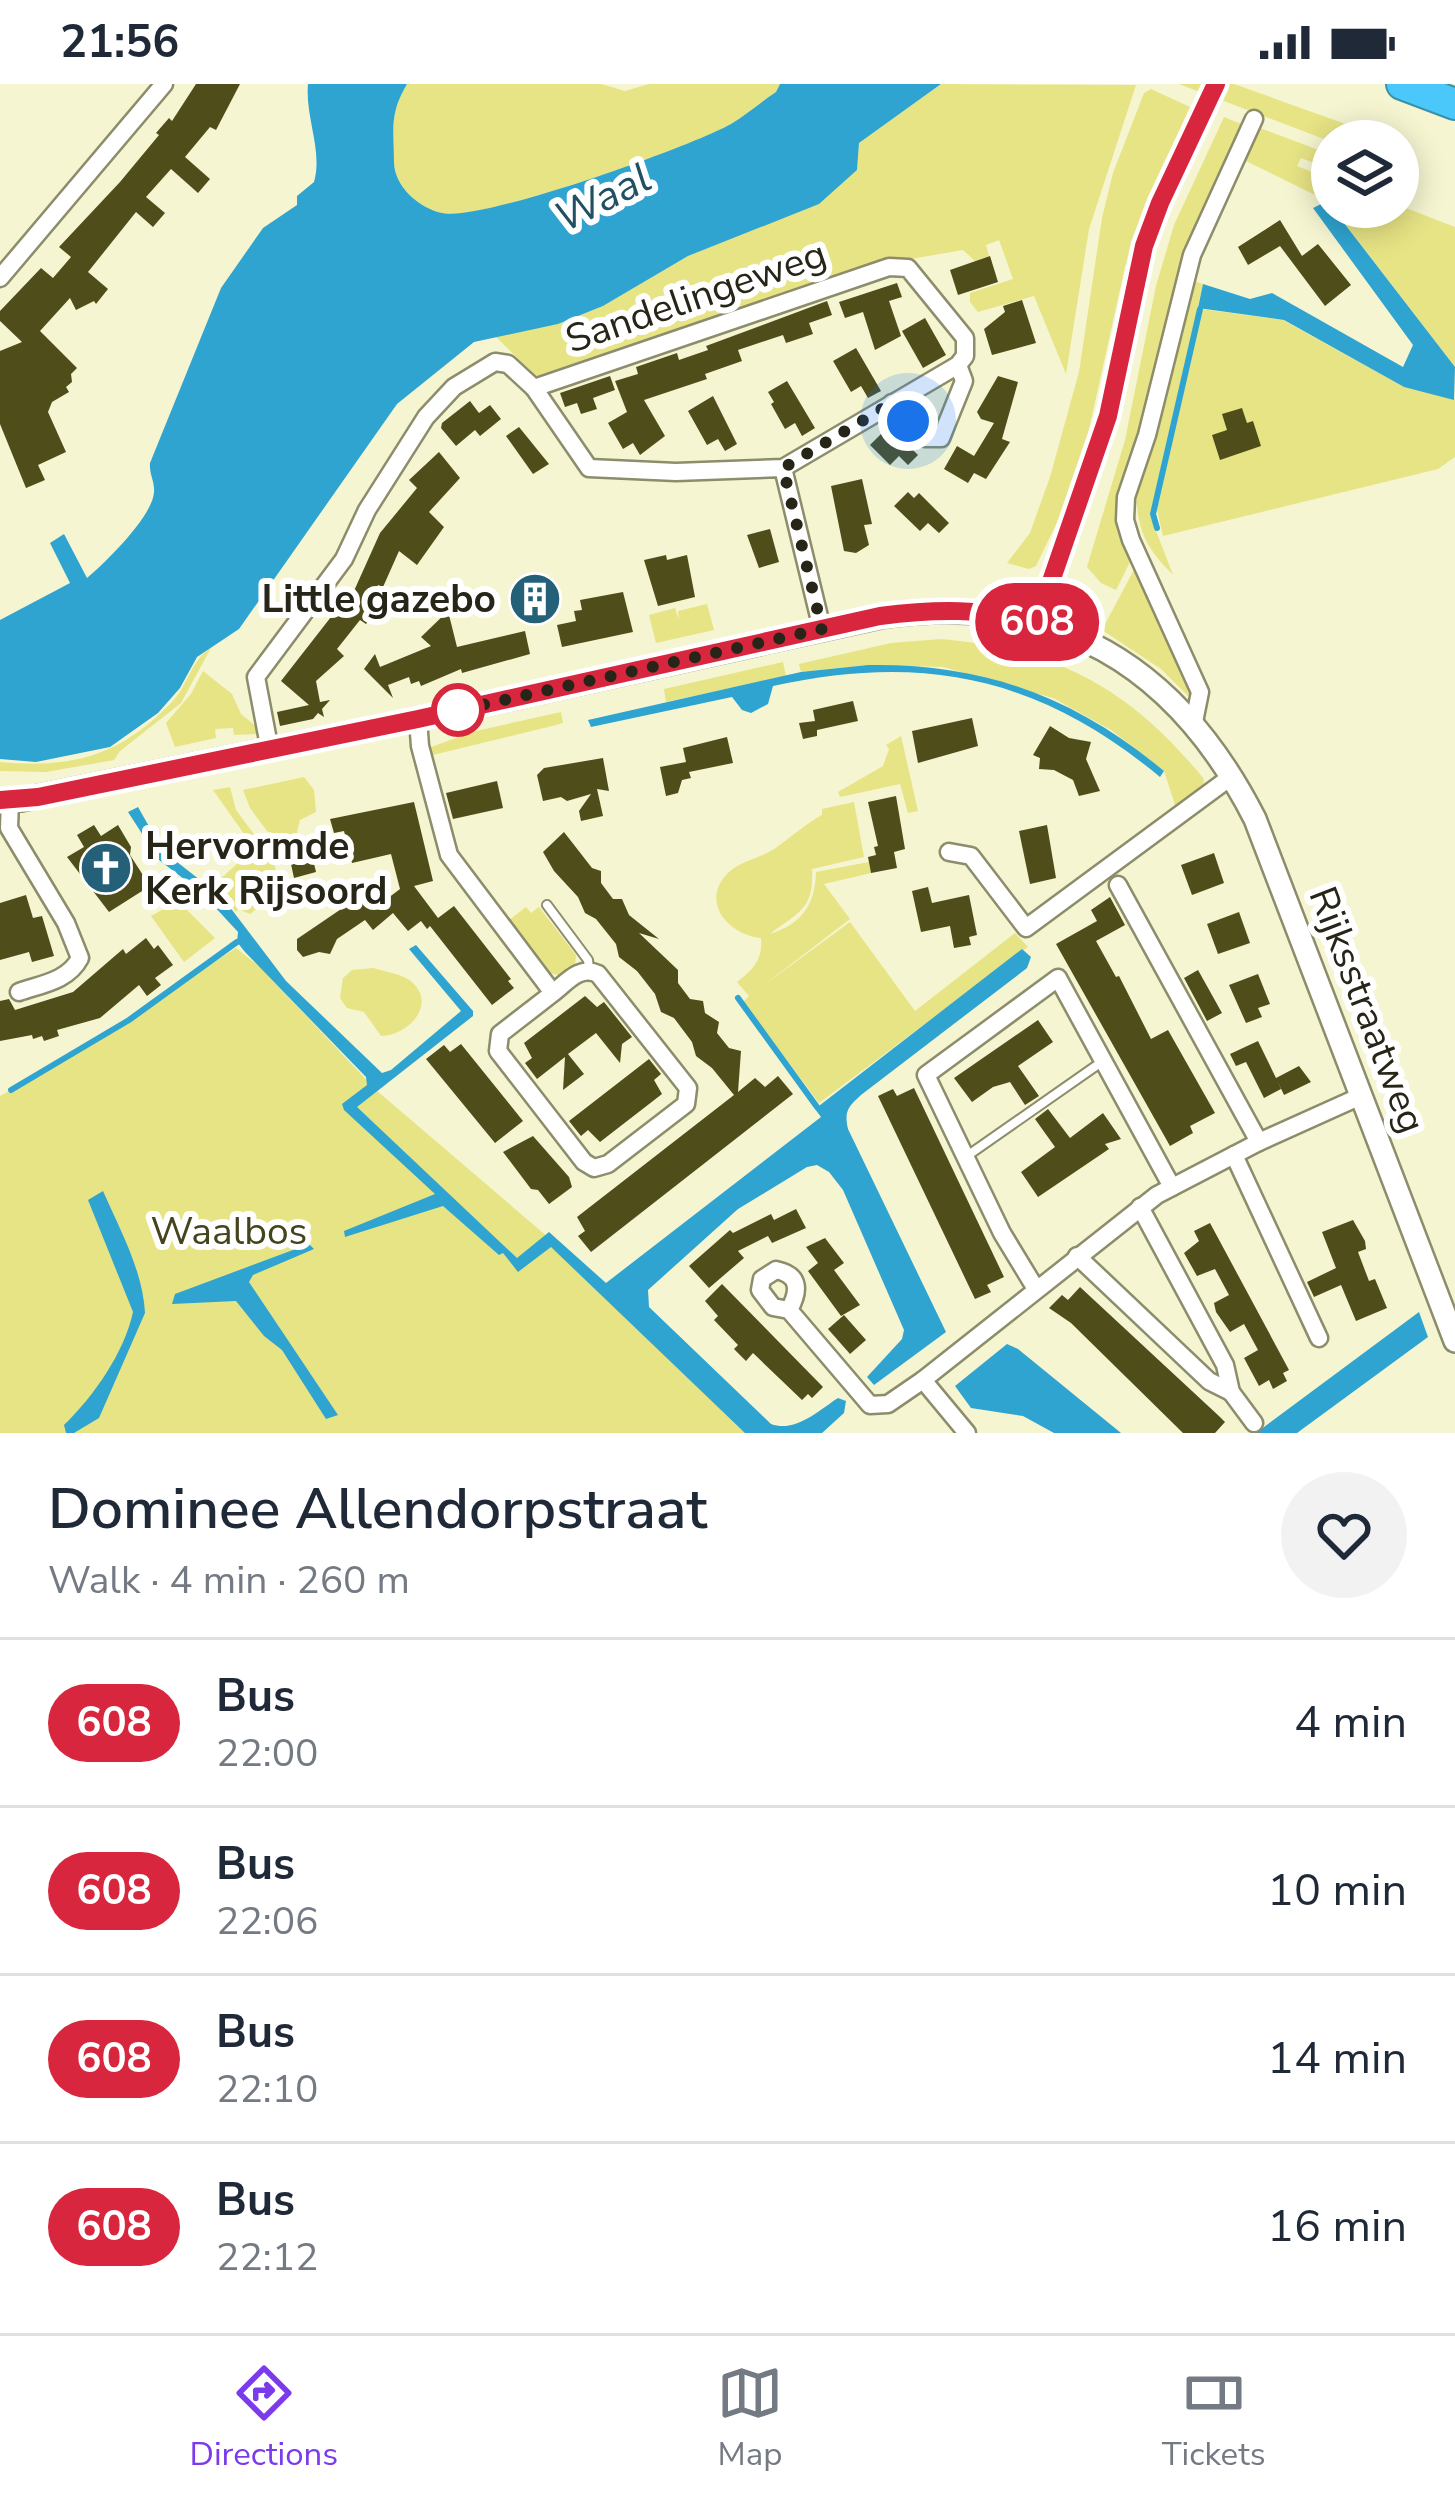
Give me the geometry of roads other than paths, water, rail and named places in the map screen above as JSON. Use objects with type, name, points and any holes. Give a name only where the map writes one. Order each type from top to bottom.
[{"type":"highway","points":[[1402,84],[1455,104]]},
{"type":"street","points":[[4,266],[164,84]]},
{"type":"street","points":[[1037,622],[1102,437],[1144,246],[1216,84]]},
{"type":"street","name":"Rijksstraatweg","points":[[1194,722],[1200,692],[1131,540],[1125,520],[1126,497],[1147,435],[1192,255],[1254,119]]},
{"type":"street","name":"Sandelingeweg","points":[[899,266],[915,272],[965,338],[965,356],[958,365],[783,468],[676,472],[589,468],[534,388],[899,266]]},
{"type":"street","points":[[270,751],[256,677],[344,559],[367,510],[426,417],[454,387],[495,362],[508,364],[534,388]]},
{"type":"street","name":"Sandelingeweg","points":[[892,403],[925,438],[941,438],[964,381],[958,365]]},
{"type":"street","points":[[783,468],[822,629]]},
{"type":"street","name":"Rijksstraatweg","points":[[19,992],[74,971],[80,958],[66,923],[9,828],[5,801],[270,751],[822,629],[933,609],[985,611],[1037,622],[1125,662],[1194,722],[1232,776],[1255,819],[1455,1341]]},
{"type":"street","points":[[418,719],[448,856],[554,993]]},
{"type":"street","points":[[949,852],[970,856],[1026,928],[1232,776]]},
{"type":"street","points":[[1118,886],[1259,1142]]},
{"type":"street","points":[[580,971],[598,974],[688,1088],[686,1104],[608,1164],[595,1168],[584,1162],[498,1051],[500,1034],[554,993],[580,971]]},
{"type":"street","points":[[1036,1289],[1002,1233],[926,1075],[1037,990],[1058,978],[1172,1187]]},
{"type":"street","points":[[789,1310],[870,1406],[888,1404],[1140,1207],[1259,1142],[1361,1096]]},
{"type":"street","points":[[1234,1155],[1319,1338]]},
{"type":"street","points":[[1140,1207],[1225,1365],[1231,1392],[1254,1423]]},
{"type":"street","points":[[1077,1256],[1209,1381],[1231,1392]]},
{"type":"street","points":[[923,1380],[967,1433]]},
{"type":"lane","points":[[547,905],[588,960],[589,970]]},
{"type":"lane","points":[[968,1156],[1103,1061]]},
{"type":"water","name":"Waal","points":[[308,84],[407,84],[394,122],[395,172],[410,195],[425,206],[442,213],[464,213],[540,195],[674,149],[731,124],[776,92],[780,84],[941,84],[859,143],[857,170],[819,204],[688,256],[603,306],[558,324],[474,342],[397,404],[239,629],[197,657],[180,688],[158,713],[110,747],[36,762],[0,759],[0,620],[70,583],[50,543],[64,534],[87,578],[146,513],[154,492],[150,463],[221,288],[263,228],[297,205],[297,196],[314,182]]},
{"type":"water","points":[[1328,228],[1348,228],[1455,367],[1454,400],[1404,387],[1284,320],[1198,308],[1203,284],[1250,299],[1272,293],[1403,367],[1413,345]]},
{"type":"water","points":[[868,665],[951,670],[1026,690],[1097,723],[1164,771],[1160,777],[1070,716],[1024,696],[930,674],[828,676],[773,686],[768,704],[751,713],[732,697],[591,727],[588,720],[801,672]]},
{"type":"water","points":[[138,807],[163,851],[223,898],[286,981],[382,1073],[461,1011],[409,949],[416,945],[473,1016],[357,1107],[517,1258],[549,1232],[606,1283],[821,1117],[815,1109],[1022,949],[1031,957],[1027,968],[861,1095],[847,1113],[848,1129],[946,1332],[874,1385],[867,1377],[902,1339],[904,1330],[843,1190],[817,1165],[738,1209],[648,1290],[649,1307],[771,1424],[789,1426],[838,1398],[846,1401],[844,1413],[822,1433],[745,1433],[551,1247],[518,1272],[503,1253],[499,1255],[443,1206],[345,1237],[344,1231],[435,1194],[344,1110],[342,1104],[367,1085],[366,1077],[245,952],[237,942],[238,932],[201,892],[159,860],[128,812]]},
{"type":"water","points":[[103,1191],[135,1266],[145,1313],[99,1418],[66,1433],[64,1425],[115,1358],[133,1312],[88,1200]]},
{"type":"water","points":[[309,1244],[314,1249],[253,1275],[249,1282],[338,1415],[326,1419],[282,1350],[236,1301],[172,1304],[175,1294]]},
{"type":"water","points":[[1419,1312],[1428,1337],[1297,1433],[1256,1433]]},
{"type":"water","points":[[1007,1344],[1121,1433],[1054,1433],[1023,1416],[971,1408],[955,1386]]},
{"type":"waterway","points":[[1157,528],[1153,514],[1200,309]]},
{"type":"waterway","points":[[11,1090],[129,1020],[237,942]]},
{"type":"waterway","points":[[738,998],[817,1107]]},
{"type":"place","name":"Little gazebo","points":[[535,599]]},
{"type":"place","name":"Hervormde Kerk Rijsoord","points":[[106,868]]},
{"type":"park label","name":"Waalbos","points":[[229,1231]]}]
